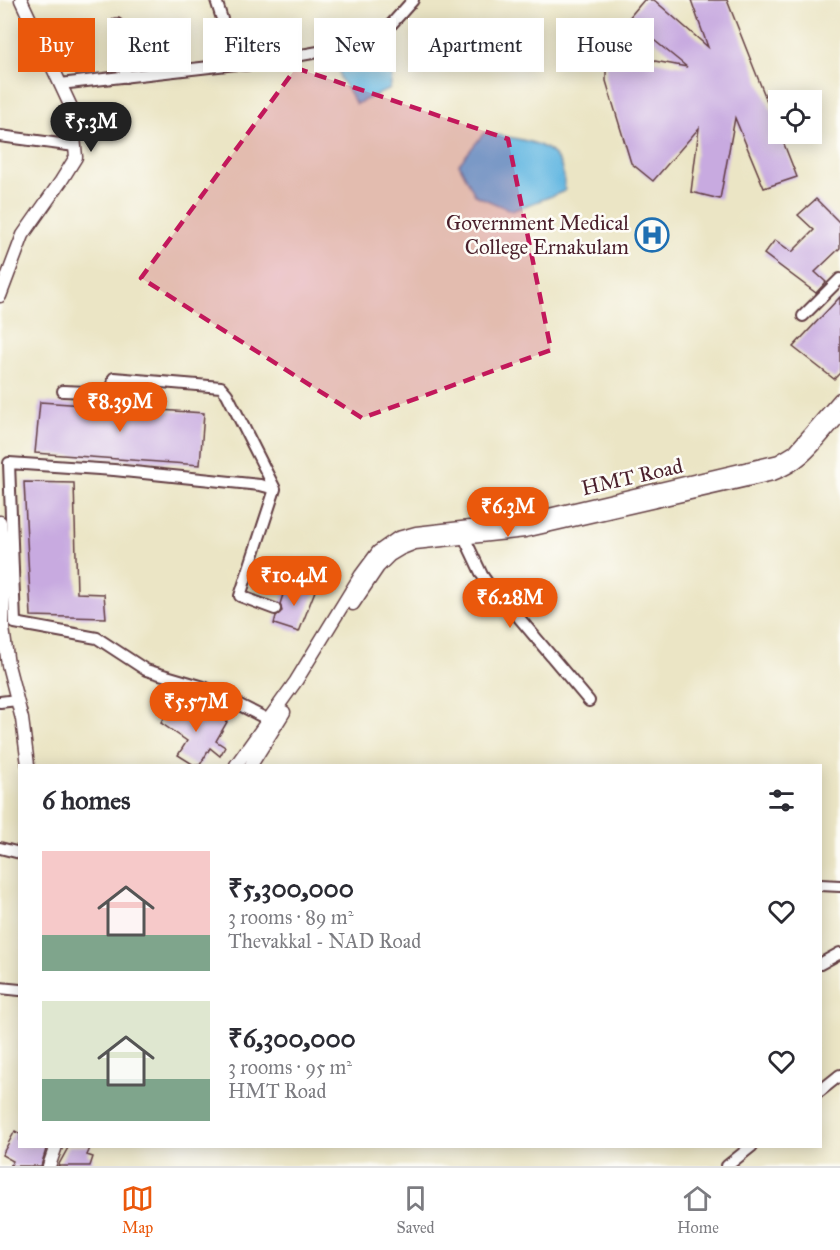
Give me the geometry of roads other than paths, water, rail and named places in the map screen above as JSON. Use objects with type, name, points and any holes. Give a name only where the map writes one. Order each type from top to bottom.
[{"type":"main road","points":[[0,296],[2,280],[23,235],[76,157],[71,107],[21,0]]},
{"type":"main road","name":"HMT Road","points":[[237,764],[296,681],[361,575],[398,538],[416,532],[523,521],[779,461],[794,452],[840,399]]},
{"type":"main road","name":"HMT Road","points":[[387,551],[415,543],[525,531],[773,474],[790,468],[804,458],[840,416]]},
{"type":"main road","points":[[0,522],[3,628],[28,764]]},
{"type":"main road","name":"HMT Road","points":[[255,763],[387,551]]},
{"type":"main road","points":[[49,1166],[56,1148]]},
{"type":"street","points":[[216,0],[222,18]]},
{"type":"street","points":[[302,55],[352,48],[379,38],[413,0]]},
{"type":"street","points":[[60,84],[203,68]]},
{"type":"street","points":[[125,72],[126,77]]},
{"type":"street","points":[[0,136],[75,146]]},
{"type":"street","points":[[803,316],[840,279]]},
{"type":"street","points":[[63,391],[112,393],[114,378],[221,387],[227,394],[275,489],[240,596],[275,609]]},
{"type":"street","points":[[268,720],[204,687],[146,670],[97,638],[15,623],[9,463],[114,470],[260,485],[275,489]]},
{"type":"street","points":[[464,537],[487,582],[589,701]]},
{"type":"street","points":[[0,702],[17,700]]},
{"type":"street","points":[[0,848],[18,852]]},
{"type":"street","points":[[822,885],[840,886]]},
{"type":"street","points":[[822,963],[840,953]]},
{"type":"street","points":[[0,988],[18,990]]},
{"type":"street","points":[[822,1089],[840,1075]]},
{"type":"street","points":[[727,1166],[750,1148]]},
{"type":"water","points":[[339,72],[389,72],[392,77],[390,89],[356,104],[340,78]]},
{"type":"water","points":[[484,133],[528,141],[548,150],[561,166],[565,191],[512,211],[475,195],[459,164]]},
{"type":"place","name":"Government Medical College Ernakulam","points":[[652,235]]}]
